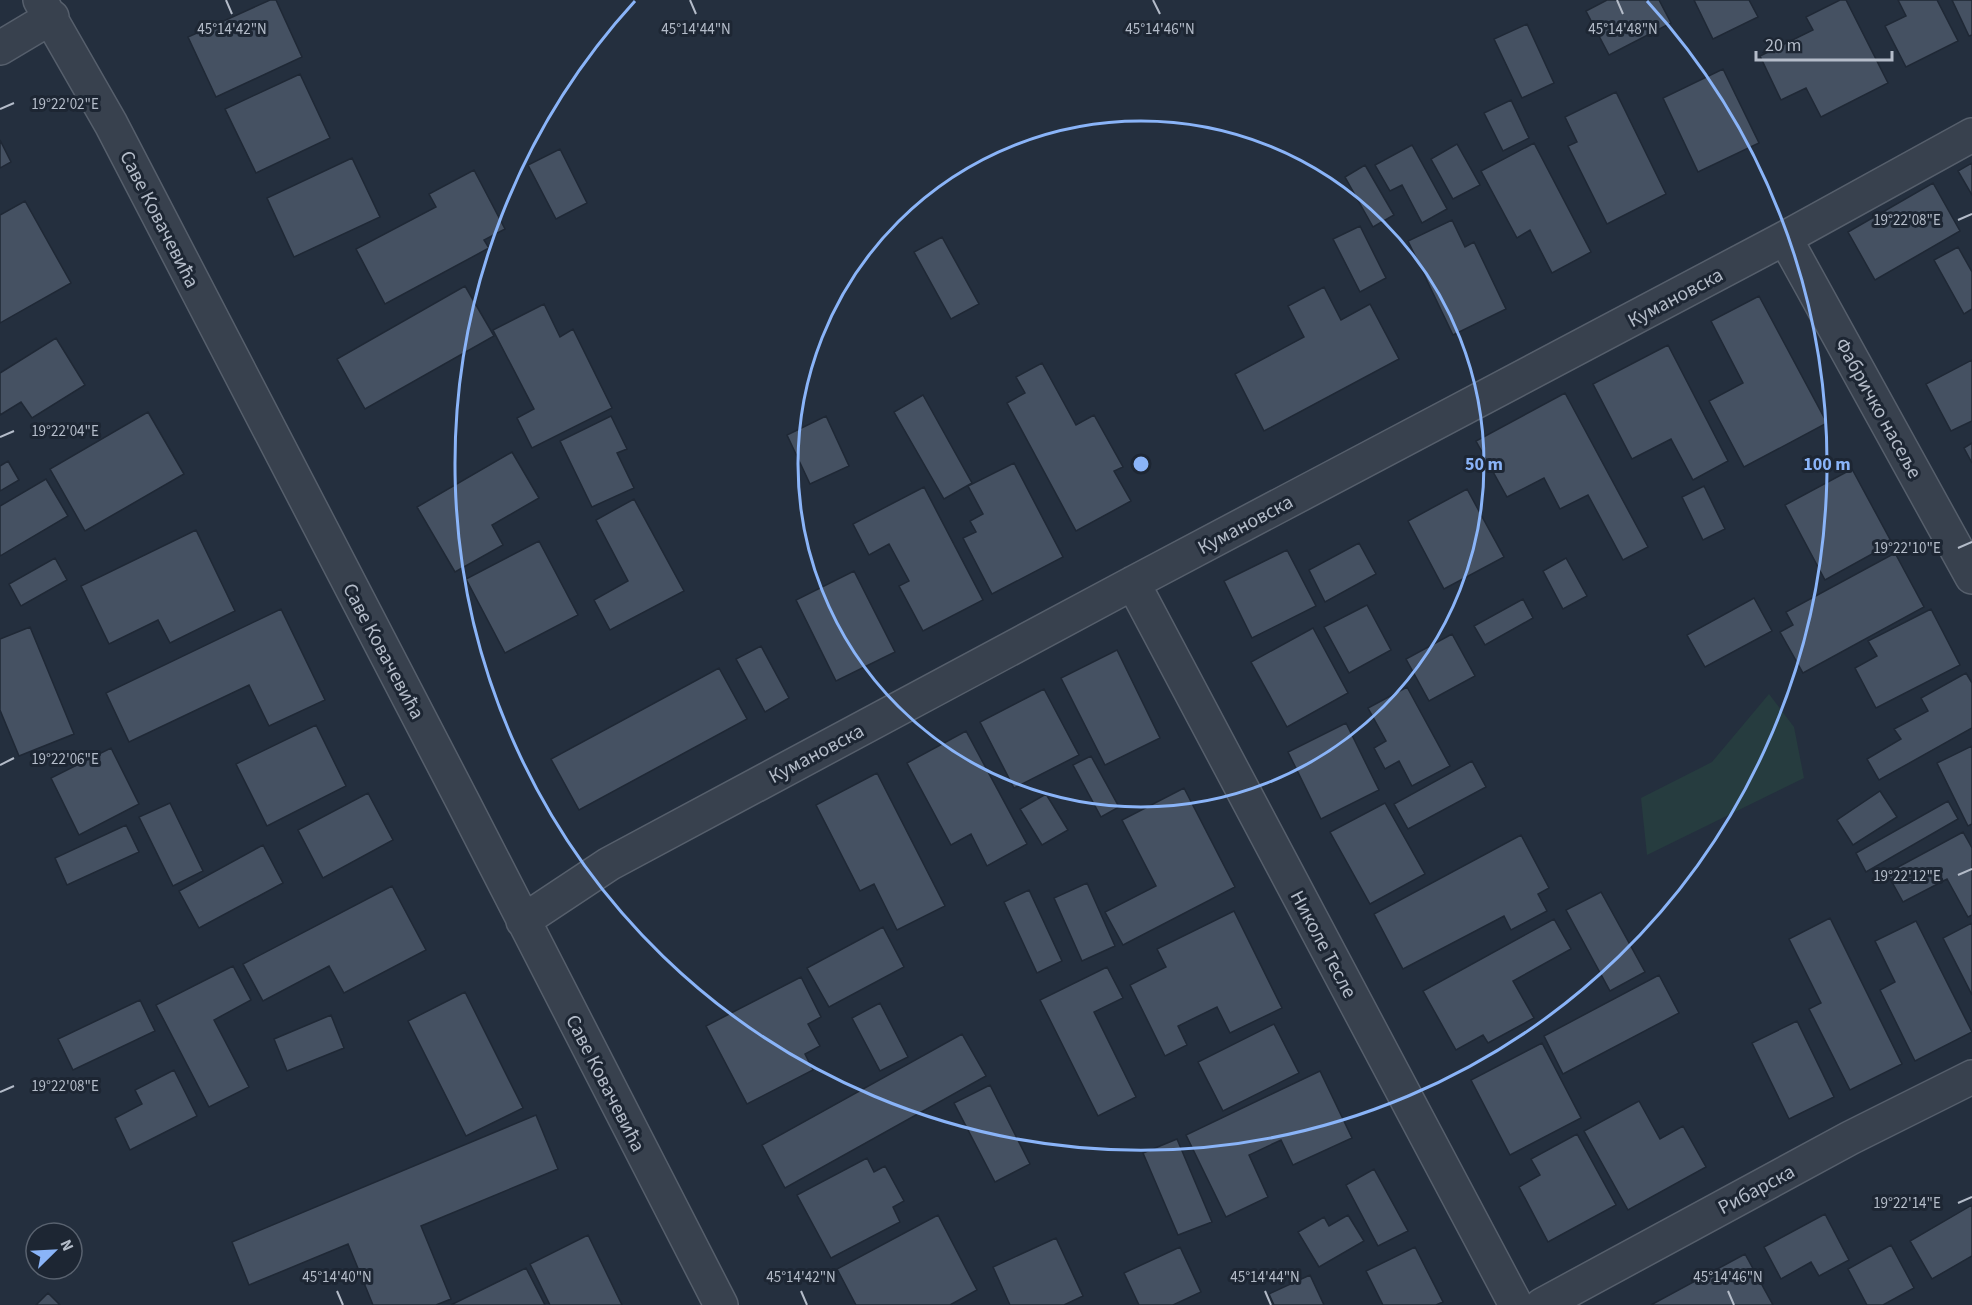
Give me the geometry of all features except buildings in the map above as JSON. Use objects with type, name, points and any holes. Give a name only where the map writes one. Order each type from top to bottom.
[{"type":"street","points":[[0,48],[46,9]]},
{"type":"street","name":"Саве Ковачевића","points":[[46,9],[111,124],[721,1305]]},
{"type":"street","name":"Кумановска","points":[[523,921],[609,864],[1133,583],[1785,238],[1972,135]]},
{"type":"street","name":"Фабричко насеље","points":[[1785,238],[1972,577]]},
{"type":"street","name":"Николе Тесле","points":[[1133,583],[1516,1305]]},
{"type":"street","name":"Рибарска","points":[[1542,1305],[1850,1138],[1972,1077]]},
{"type":"green space","points":[[1769,694],[1794,727],[1804,778],[1647,855],[1641,798],[1712,762]]}]
